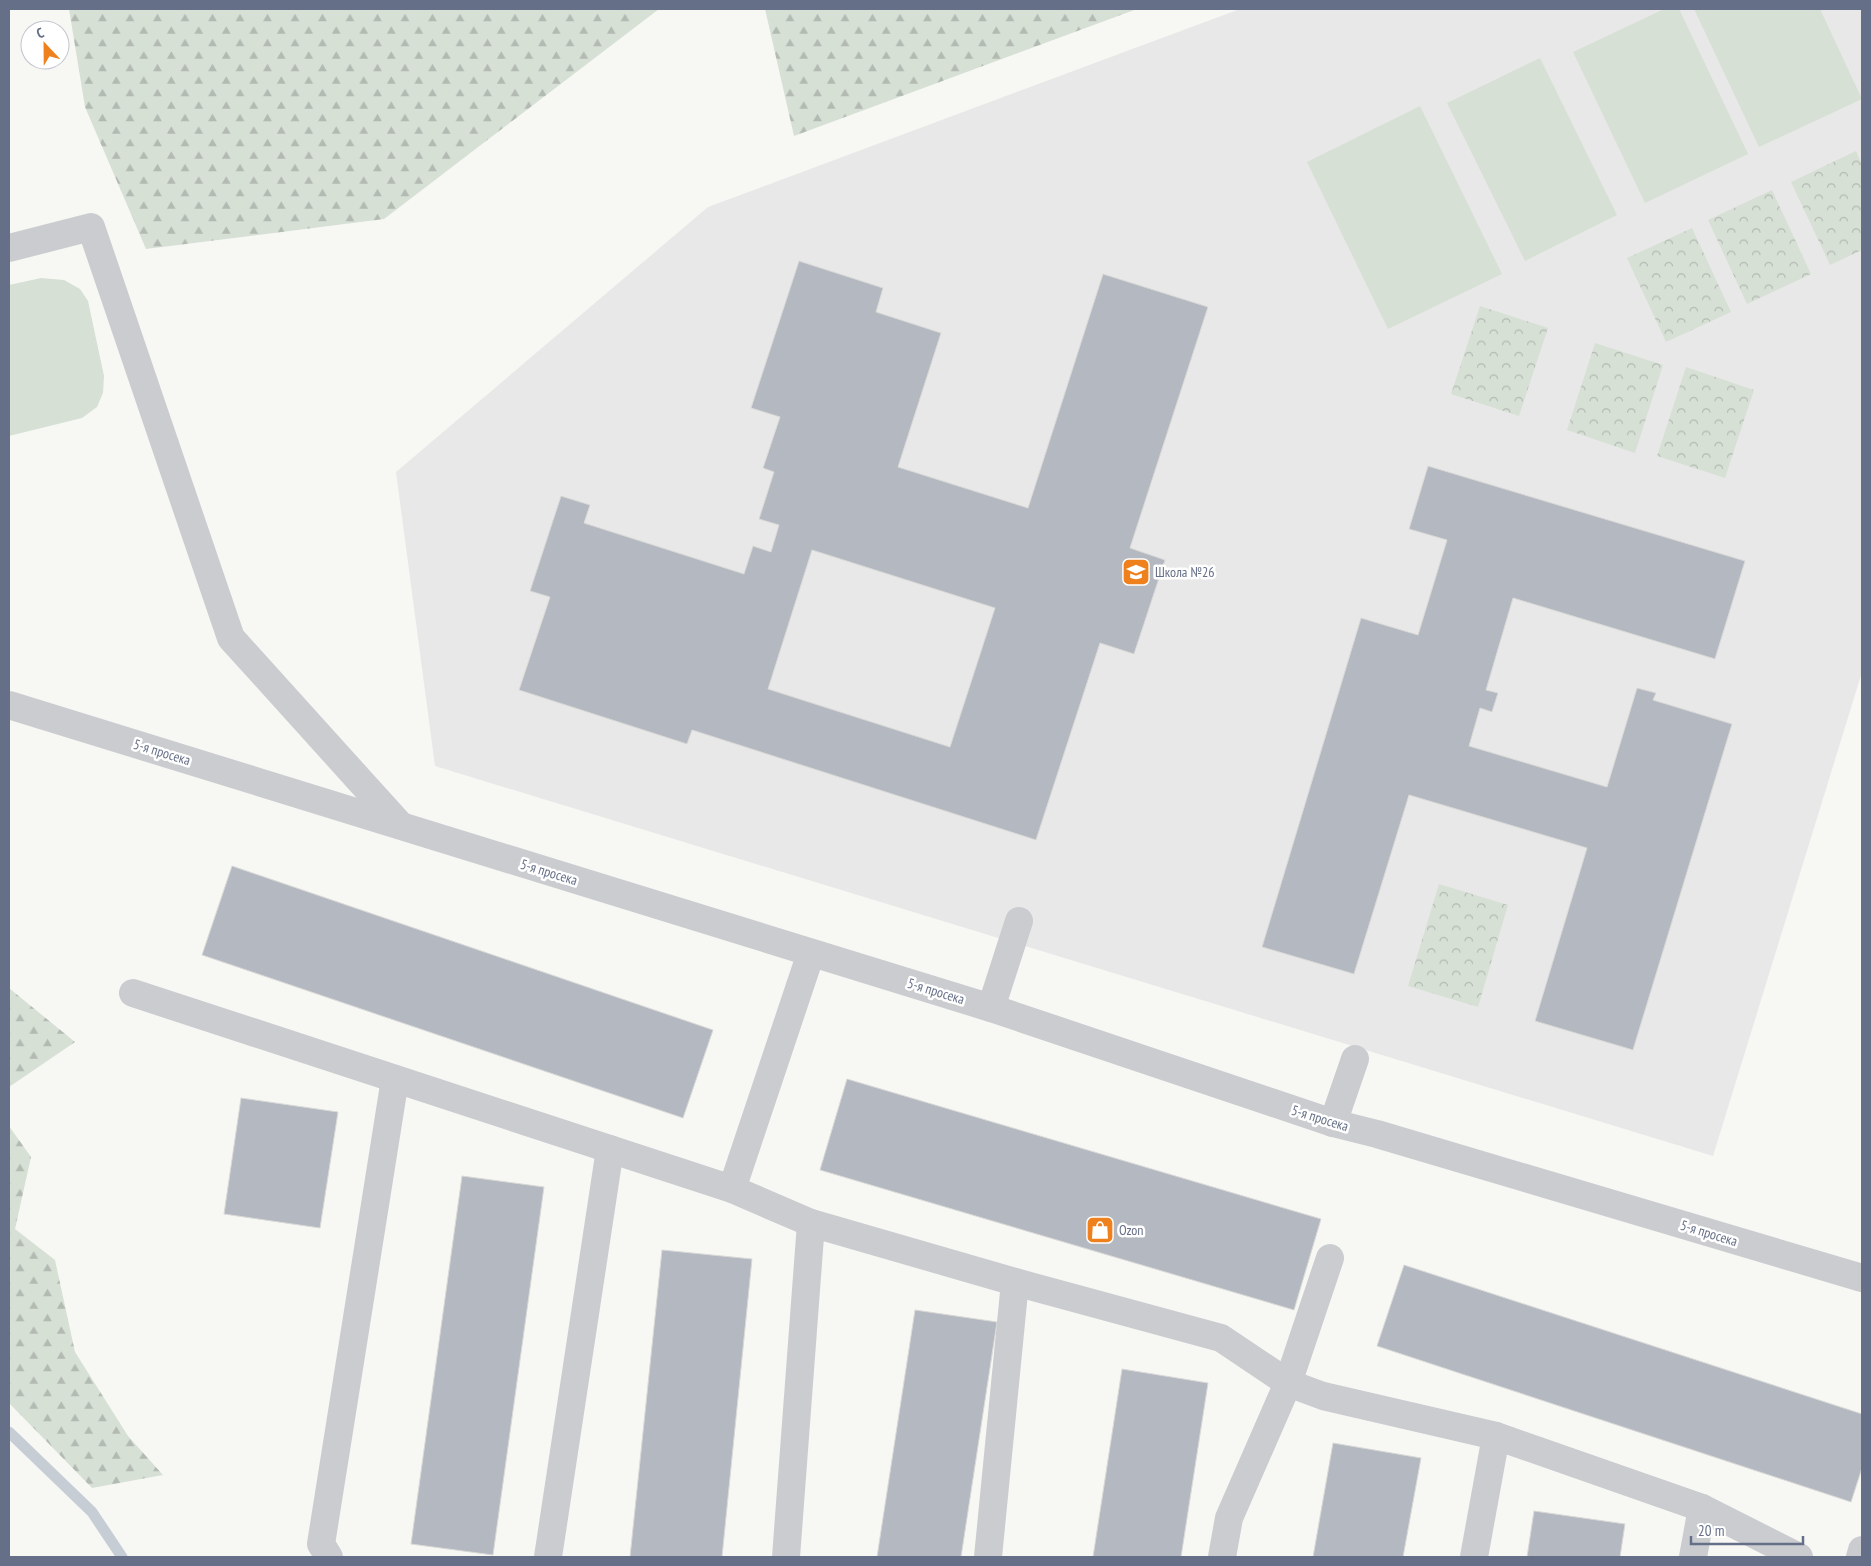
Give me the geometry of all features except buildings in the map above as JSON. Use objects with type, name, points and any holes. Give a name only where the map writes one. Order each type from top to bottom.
[{"type":"street","points":[[9,248],[91,227],[231,638],[401,826]]},
{"type":"street","name":"5-я просека","points":[[9,705],[991,1008],[1333,1123],[1862,1278]]},
{"type":"street","points":[[991,1008],[1019,921]]},
{"type":"street","points":[[732,1189],[811,953]]},
{"type":"street","points":[[133,993],[732,1189],[811,1223],[1015,1282],[1221,1338],[1288,1383],[1323,1396],[1496,1436],[1702,1508],[1799,1557]]},
{"type":"street","points":[[1333,1123],[1355,1059]]},
{"type":"street","points":[[329,1557],[321,1544],[395,1079]]},
{"type":"street","points":[[548,1557],[610,1149]]},
{"type":"street","points":[[786,1557],[811,1223]]},
{"type":"street","points":[[1222,1557],[1229,1518],[1288,1383],[1330,1258]]},
{"type":"street","points":[[988,1557],[1015,1282]]},
{"type":"street","points":[[1474,1557],[1496,1436]]},
{"type":"street","points":[[1693,1557],[1702,1508]]},
{"type":"street","points":[[1860,1557],[1862,1550]]},
{"type":"shaded area","name":"Школа №26","points":[[1240,9],[1862,9],[1862,672],[1713,1156],[435,766],[396,472],[708,207]]},
{"type":"green space","points":[[69,9],[659,9],[384,219],[146,249],[85,107]]},
{"type":"green space","points":[[765,9],[1137,9],[794,136]]},
{"type":"green space","points":[[1664,9],[1679,9],[1748,154],[1645,203],[1573,52]]},
{"type":"green space","points":[[1694,9],[1820,9],[1862,99],[1759,147]]},
{"type":"green space","points":[[1540,58],[1617,215],[1525,261],[1447,103]]},
{"type":"green space","points":[[1420,106],[1502,274],[1388,329],[1307,162]]},
{"type":"green space","points":[[1856,151],[1862,165],[1862,250],[1830,265],[1791,182]]},
{"type":"green space","points":[[1772,190],[1811,274],[1747,304],[1708,220]]},
{"type":"green space","points":[[1692,228],[1731,312],[1666,342],[1627,258]]},
{"type":"green space","points":[[41,278],[64,280],[80,289],[88,301],[104,376],[103,393],[97,407],[82,418],[9,436],[9,285]]},
{"type":"green space","points":[[1480,306],[1548,328],[1519,416],[1451,394]]},
{"type":"green space","points":[[1595,343],[1663,365],[1635,453],[1567,430]]},
{"type":"green space","points":[[1686,367],[1754,390],[1725,478],[1657,456]]},
{"type":"green space","points":[[1439,884],[1508,905],[1478,1007],[1408,986]]},
{"type":"green space","points":[[9,988],[75,1042],[9,1087]]},
{"type":"green space","points":[[9,1126],[31,1157],[15,1229],[55,1260],[75,1352],[128,1436],[163,1475],[92,1488],[9,1403]]},
{"type":"waterway","points":[[9,1432],[92,1512],[122,1557]]},
{"type":"place","name":"Школа №26","points":[[1136,572]]},
{"type":"place","name":"Ozon","points":[[1100,1230]]}]
